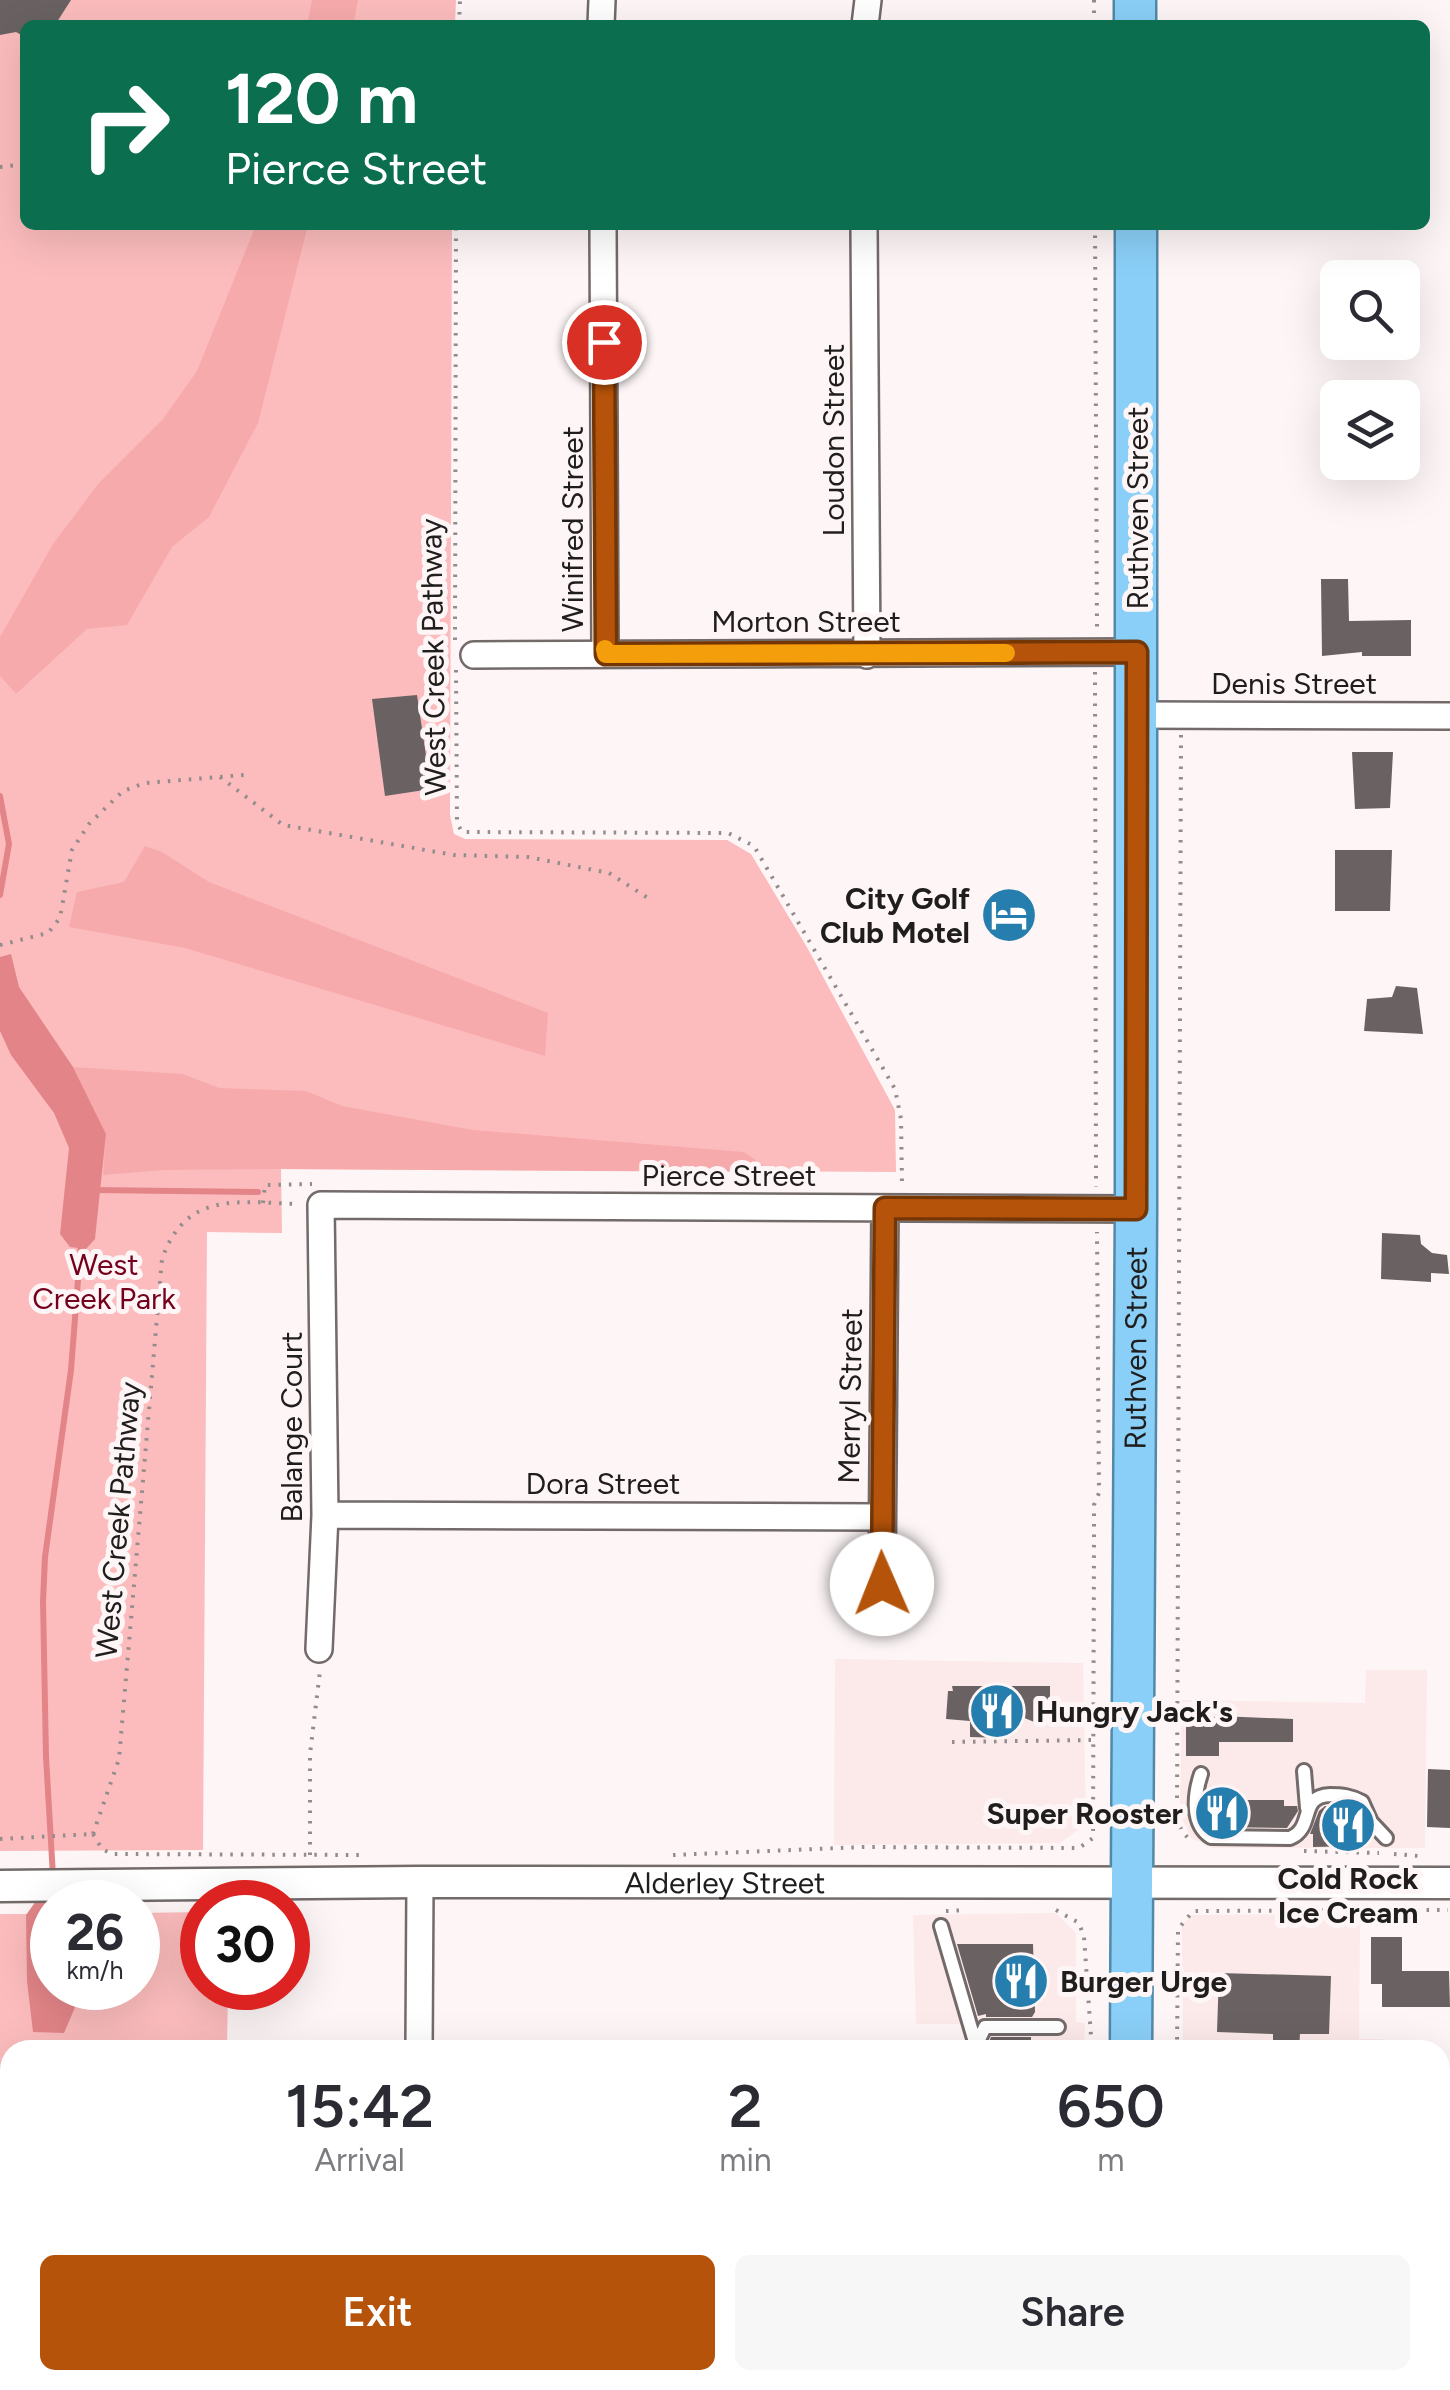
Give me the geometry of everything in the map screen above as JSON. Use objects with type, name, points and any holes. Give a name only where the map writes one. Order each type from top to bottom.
[{"type":"highway","name":"Ruthven Street","points":[[1131,2040],[1136,230]]},
{"type":"street","name":"Winifred Street","points":[[603,230],[606,654]]},
{"type":"street","name":"Loudon Street","points":[[864,230],[867,654]]},
{"type":"street","name":"Morton Street","points":[[462,652],[1137,652]]},
{"type":"street","name":"Denis Street","points":[[1137,715],[1450,716]]},
{"type":"street","name":"Pierce Street","points":[[321,1204],[885,1208],[1096,1198],[1136,1209]]},
{"type":"street","name":"Balange Court","points":[[319,1649],[325,1515],[321,1204]]},
{"type":"street","name":"Merryl Street","points":[[882,1584],[885,1208]]},
{"type":"street","name":"Dora Street","points":[[325,1515],[880,1516]]},
{"type":"street","name":"Alderley Street","points":[[0,1886],[420,1882],[1450,1883]]},
{"type":"street","points":[[420,1882],[420,2040]]},
{"type":"lane","points":[[1201,1774],[1196,1789],[1204,1832],[1211,1837],[1290,1838],[1304,1828],[1304,1771]]},
{"type":"lane","points":[[1307,1808],[1312,1799],[1320,1796],[1354,1797],[1362,1802],[1371,1822],[1386,1838]]},
{"type":"lane","points":[[941,1926],[973,2040]]},
{"type":"lane","points":[[978,2040],[985,2027],[1058,2026]]},
{"type":"path","name":"West Creek Pathway","points":[[456,230],[453,530],[462,652],[457,823],[462,832],[728,832],[754,846],[894,1089],[902,1119],[902,1187]]},
{"type":"path","points":[[1095,230],[1097,622]]},
{"type":"path","points":[[674,1855],[863,1847],[1079,1848],[1093,1838],[1094,1505],[1100,1493],[1094,668]]},
{"type":"path","points":[[1181,716],[1178,1812],[1183,1837],[1192,1842]]},
{"type":"path","points":[[0,945],[48,934],[60,918],[72,850],[89,824],[123,791],[145,783],[244,775]]},
{"type":"path","points":[[220,777],[283,825],[454,855],[528,858],[609,873],[651,900]]},
{"type":"path","points":[[263,1203],[265,1185]]},
{"type":"path","name":"West Creek Pathway","points":[[94,1834],[119,1759],[162,1259],[170,1237],[183,1219],[204,1207],[230,1203],[321,1204]]},
{"type":"path","points":[[310,1855],[310,1754],[320,1681],[319,1649]]},
{"type":"path","points":[[952,1742],[1094,1740]]},
{"type":"path","points":[[0,1839],[94,1834],[102,1849],[112,1854],[368,1855]]},
{"type":"path","points":[[1300,1851],[1422,1856]]},
{"type":"path","points":[[938,1911],[970,1910]]},
{"type":"path","points":[[1042,1910],[1061,1910],[1078,1923],[1084,1937],[1091,2040]]},
{"type":"path","points":[[1177,2040],[1178,1929],[1193,1911],[1450,1910]]},
{"type":"shaded area","points":[[312,0],[358,0],[354,20],[308,20]]},
{"type":"shaded area","points":[[254,230],[307,230],[258,423],[209,517],[172,547],[127,625],[87,629],[16,694],[0,676],[0,637],[53,544],[99,483],[163,419],[197,371]]},
{"type":"shaded area","points":[[145,846],[162,852],[209,882],[548,1013],[545,1056],[185,948],[69,927],[77,892],[124,882]]},
{"type":"shaded area","points":[[11,954],[19,987],[73,1067],[106,1134],[95,1239],[86,1249],[70,1247],[60,1234],[69,1148],[54,1113],[11,1055],[0,1031],[0,957]]},
{"type":"shaded area","points":[[73,1067],[183,1074],[219,1088],[306,1091],[342,1106],[473,1130],[744,1152],[764,1166],[765,1172],[280,1169],[103,1175],[106,1134]]},
{"type":"shaded area","points":[[835,1659],[1083,1663],[1086,1824],[1060,1843],[834,1845]]},
{"type":"shaded area","points":[[1366,1670],[1427,1670],[1425,1848],[1212,1848],[1191,1838],[1180,1814],[1182,1700],[1365,1703]]},
{"type":"shaded area","points":[[30,1909],[30,2006],[27,1981],[26,1915]]},
{"type":"shaded area","points":[[1056,1913],[1076,1933],[1076,2022],[1085,2023],[1084,2040],[966,2040],[965,2024],[916,2024],[913,1915]]},
{"type":"shaded area","points":[[1360,1914],[1359,2039],[1383,2040],[1183,2040],[1182,1926],[1191,1915]]},
{"type":"shaded area","points":[[30,2010],[74,2010],[64,2033],[33,2032]]},
{"type":"green space","name":"West Creek Park","points":[[0,0],[456,0],[455,20],[20,20],[20,230],[452,230],[450,815],[454,834],[465,839],[727,840],[751,854],[808,949],[895,1110],[896,1172],[281,1169],[282,1233],[207,1232],[203,1850],[0,1851]]},
{"type":"green space","points":[[180,1912],[180,2010],[228,2010],[227,2040],[0,2040],[0,1914],[30,1914],[30,2010],[160,2010],[160,1913]]},
{"type":"building","points":[[0,0],[71,0],[58,20],[20,20],[20,34],[0,35]]},
{"type":"building","points":[[1321,579],[1348,579],[1349,621],[1411,620],[1411,656],[1362,656],[1362,652],[1322,656]]},
{"type":"building","points":[[417,695],[431,789],[385,796],[372,699]]},
{"type":"building","points":[[1352,752],[1393,752],[1390,808],[1355,809]]},
{"type":"building","points":[[1335,850],[1392,850],[1390,911],[1335,911]]},
{"type":"building","points":[[1396,986],[1417,988],[1423,1034],[1364,1031],[1367,999],[1392,997]]},
{"type":"building","points":[[1382,1233],[1420,1235],[1421,1244],[1432,1253],[1447,1255],[1449,1274],[1431,1273],[1431,1282],[1381,1279]]},
{"type":"building","name":"Hungry Jack's","points":[[952,1686],[1050,1686],[1044,1726],[1022,1717],[1005,1724],[1004,1738],[970,1737],[970,1721],[946,1719],[948,1691],[953,1691]]},
{"type":"building","points":[[1219,1716],[1293,1719],[1293,1742],[1219,1742],[1219,1756],[1186,1756],[1186,1722]]},
{"type":"building","points":[[1428,1769],[1450,1770],[1450,1828],[1427,1827]]},
{"type":"building","points":[[1216,1800],[1284,1800],[1284,1806],[1297,1806],[1298,1811],[1287,1828],[1216,1827]]},
{"type":"building","points":[[1325,1806],[1348,1807],[1350,1814],[1357,1814],[1357,1846],[1313,1847],[1310,1834]]},
{"type":"building","points":[[1371,1937],[1402,1937],[1402,1971],[1449,1971],[1450,2007],[1382,2007],[1382,1984],[1371,1984]]},
{"type":"building","points":[[957,1944],[1033,1944],[1032,2017],[978,2016]]},
{"type":"building","points":[[1219,1973],[1331,1976],[1329,2034],[1300,2034],[1300,2040],[1273,2040],[1273,2034],[1217,2032]]},
{"type":"building","points":[[991,2037],[1031,2037],[1031,2040],[990,2040]]},
{"type":"waterway","points":[[0,796],[9,844],[0,895]]},
{"type":"waterway","points":[[94,1190],[258,1192]]},
{"type":"waterway","points":[[53,1876],[43,1601],[45,1557],[71,1370],[81,1241]]},
{"type":"slow traffic","points":[[605,649],[606,654],[1006,653]]},
{"type":"place","name":"City Golf Club Motel","points":[[1009,915]]},
{"type":"place","name":"Hungry Jack's","points":[[997,1711]]},
{"type":"place","name":"Super Rooster","points":[[1222,1813]]},
{"type":"place","name":"Cold Rock Ice Cream","points":[[1348,1825]]},
{"type":"place","name":"Burger Urge","points":[[1021,1981]]},
{"type":"route","points":[[604,342],[606,654],[1137,652],[1136,1209],[885,1208],[882,1584]]}]
